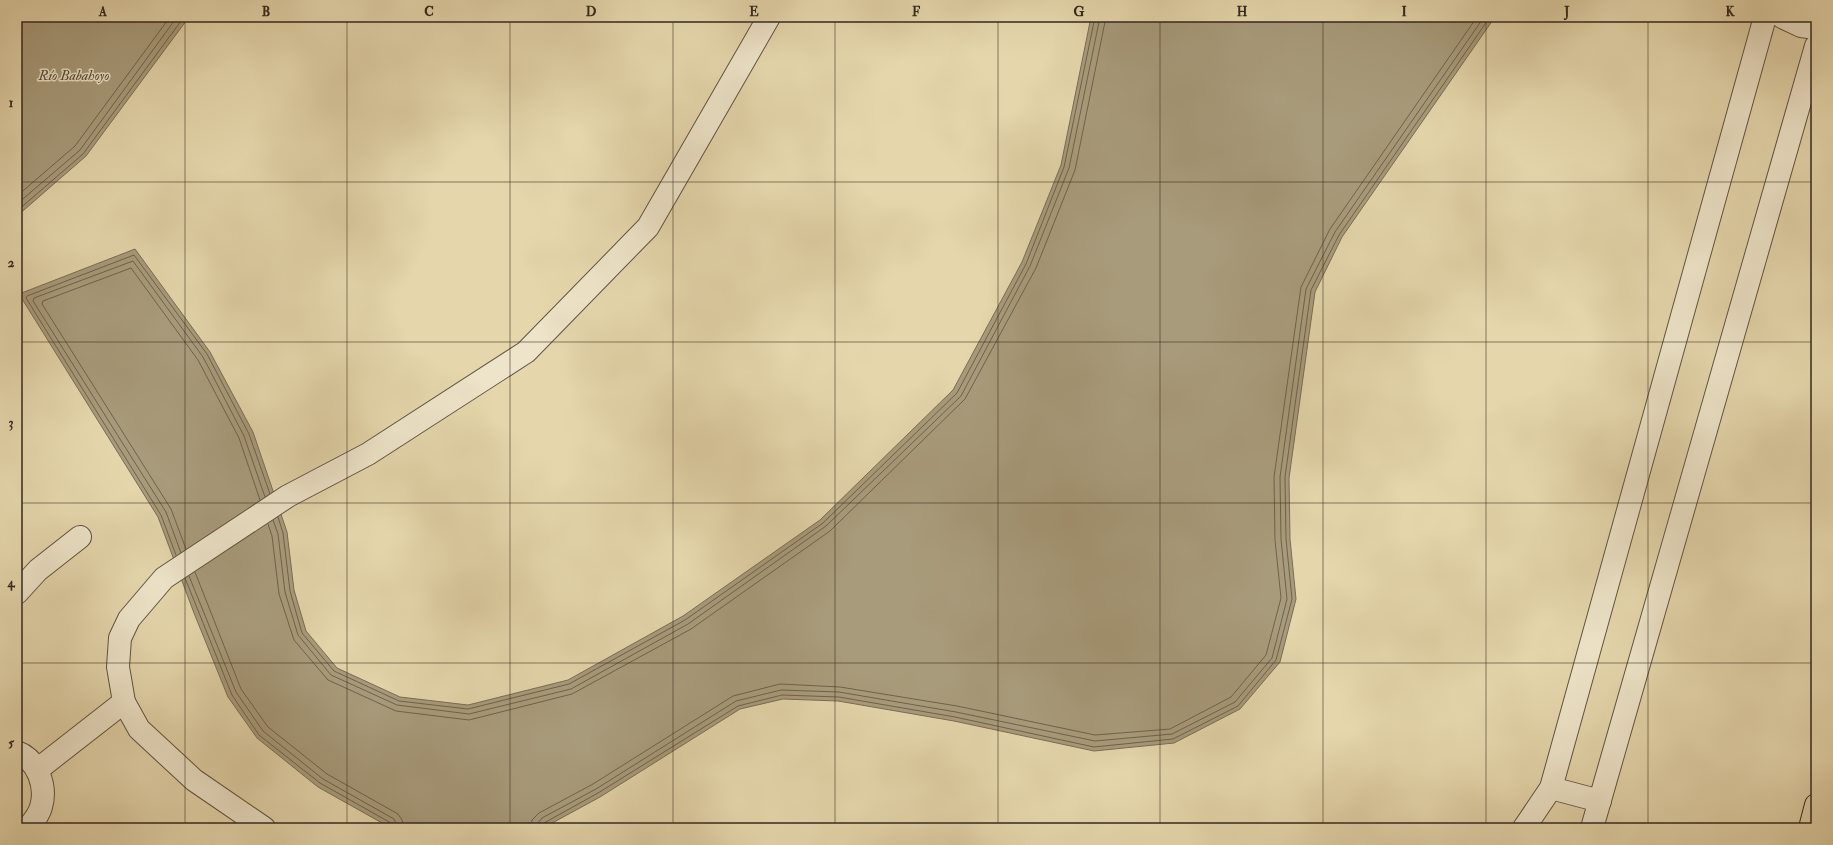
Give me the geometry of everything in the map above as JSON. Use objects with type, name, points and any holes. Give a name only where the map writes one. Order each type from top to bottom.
[{"type":"highway","points":[[1810,828],[1816,805]]},
{"type":"street","points":[[264,828],[194,780],[139,729],[124,702],[118,667],[120,638],[128,619],[164,578],[288,496],[368,454],[526,352],[648,227],[769,17]]},
{"type":"street","points":[[1524,828],[1551,788],[1765,17]]},
{"type":"street","points":[[1782,17],[1801,26],[1816,28]]},
{"type":"street","points":[[1592,828],[1816,46]]},
{"type":"street","points":[[17,593],[38,570],[80,537]]},
{"type":"street","points":[[37,770],[124,702]]},
{"type":"street","points":[[17,752],[30,761],[37,770],[42,783],[43,796],[41,808],[35,820],[28,828]]},
{"type":"street","points":[[1551,788],[1600,801]]},
{"type":"water","name":"Río Babahoyo","points":[[17,17],[189,17],[86,156],[17,216]]},
{"type":"water","points":[[1091,17],[1495,17],[1342,237],[1315,292],[1289,478],[1290,539],[1296,599],[1280,662],[1240,709],[1174,743],[1094,751],[954,721],[838,701],[783,699],[740,709],[600,797],[543,828],[391,828],[318,787],[257,738],[228,697],[194,613],[158,517],[19,294],[135,249],[210,352],[253,432],[287,532],[294,590],[306,631],[337,668],[400,697],[468,705],[568,680],[683,616],[820,520],[953,390],[1022,262],[1061,165]]}]
